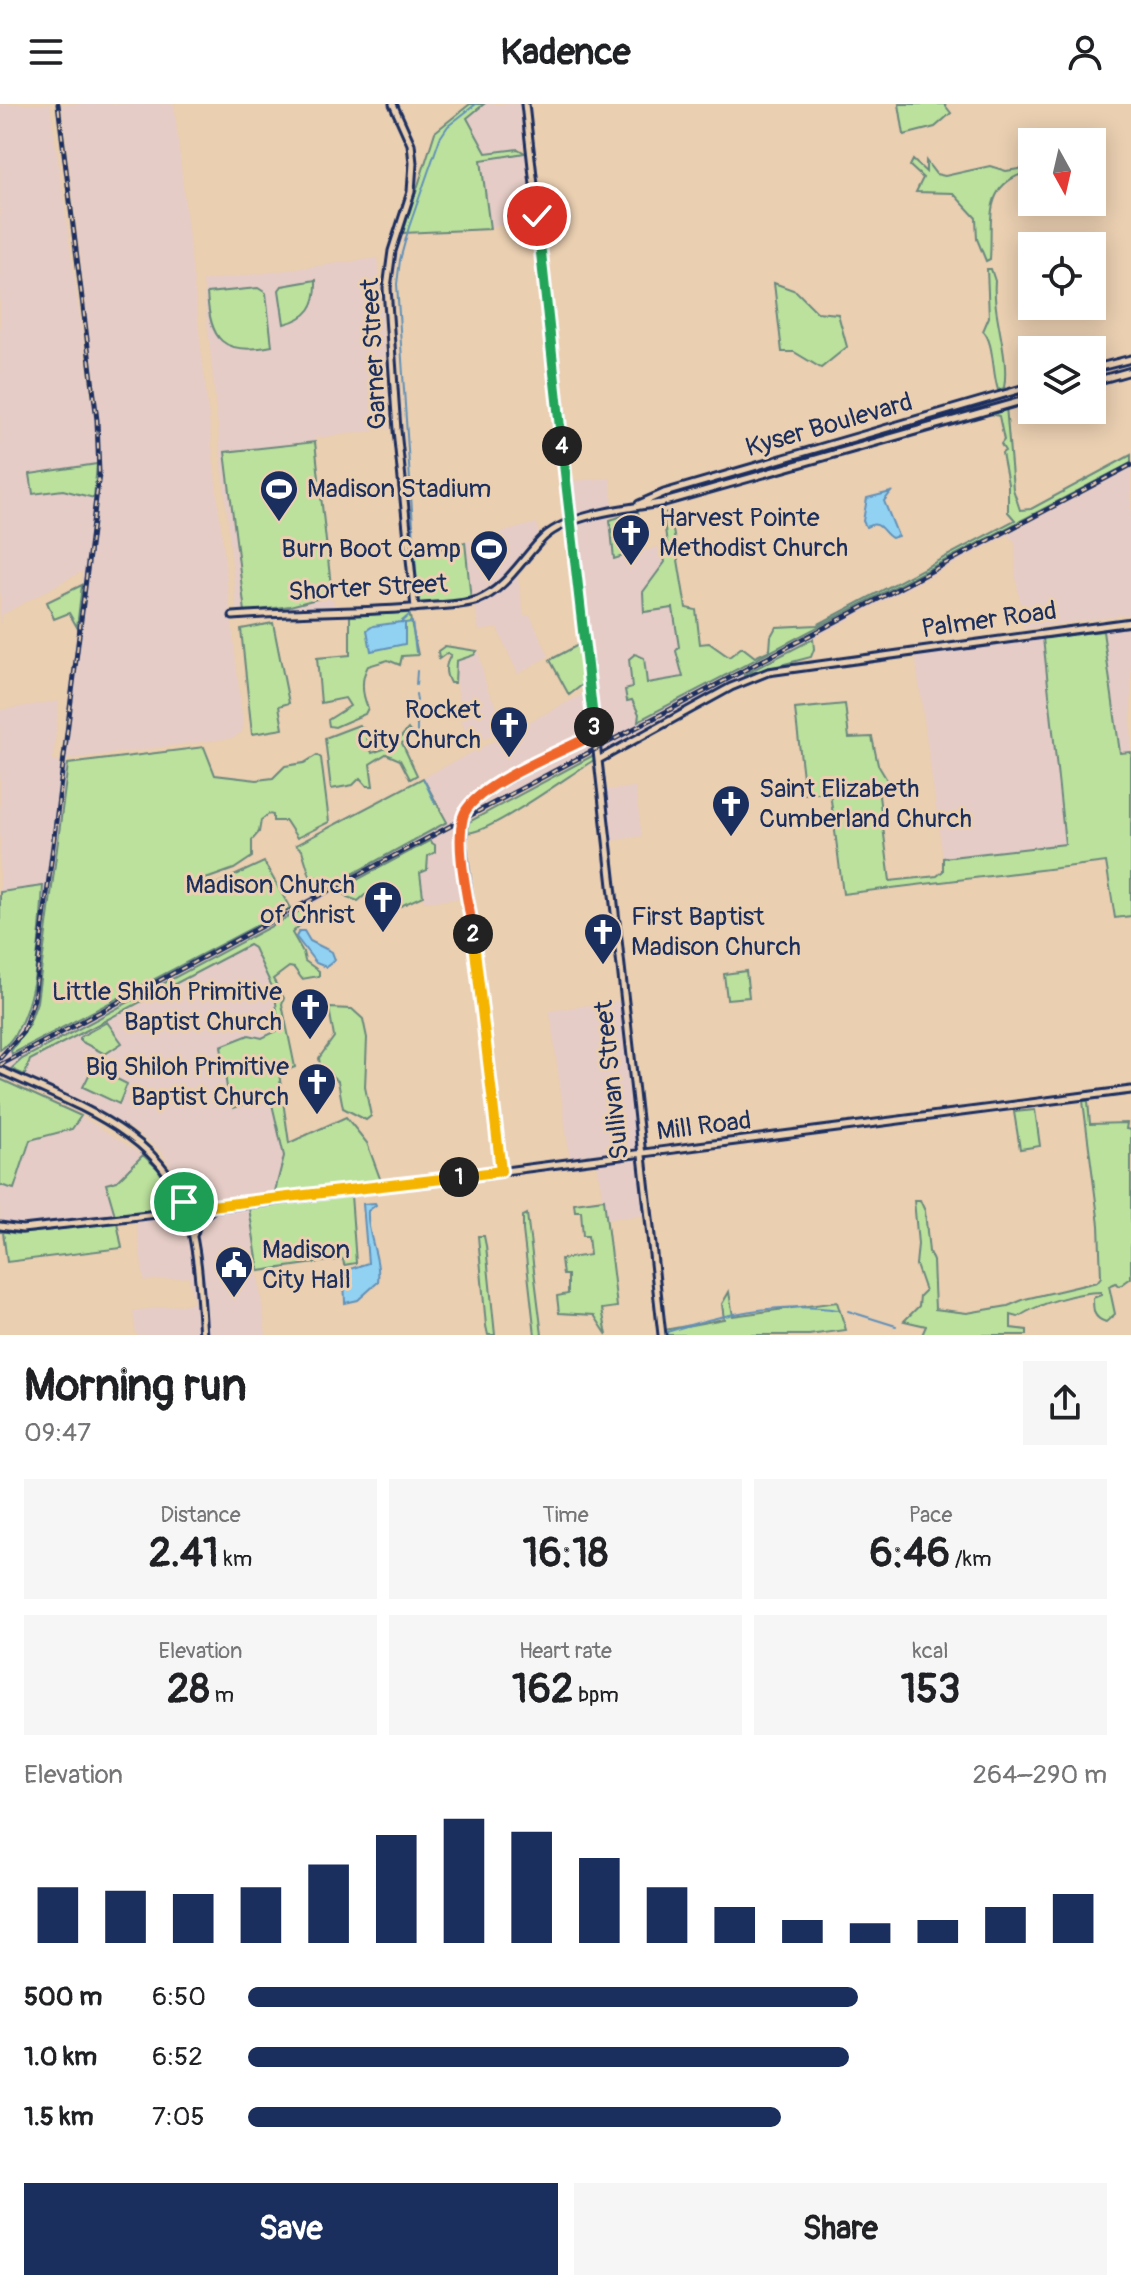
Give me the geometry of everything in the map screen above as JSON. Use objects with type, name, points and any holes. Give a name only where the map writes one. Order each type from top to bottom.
[{"type":"street","name":"Garner Street","points":[[393,104],[411,144],[413,163],[411,192],[392,251],[387,288],[415,608]]},
{"type":"street","name":"Sullivan Street","points":[[525,104],[662,1335]]},
{"type":"street","points":[[1106,365],[1131,359]]},
{"type":"street","points":[[1106,378],[1131,371]]},
{"type":"street","name":"Kyser Boulevard","points":[[638,505],[664,493],[1018,390]]},
{"type":"street","name":"Kyser Boulevard","points":[[571,522],[638,505],[661,503],[1018,402]]},
{"type":"street","name":"Shorter Street","points":[[233,616],[415,608],[471,602],[484,598],[499,587],[546,535],[571,522]]},
{"type":"street","name":"Palmer Road","points":[[598,760],[753,677],[852,659],[1131,622]]},
{"type":"street","points":[[501,1171],[462,843],[465,813],[477,797],[595,731]]},
{"type":"street","points":[[583,740],[596,744]]},
{"type":"street","points":[[2,1071],[129,1134],[150,1151],[168,1172],[186,1209],[193,1237],[203,1335]]},
{"type":"street","name":"Mill Road","points":[[0,1226],[22,1229],[217,1206],[1131,1090]]},
{"type":"street","points":[[193,1237],[199,1219],[217,1206]]},
{"type":"shaded area","points":[[0,104],[50,104],[91,398],[97,397],[62,104],[174,104],[243,725],[242,732],[233,738],[62,760],[83,571],[2,615],[0,625]]},
{"type":"shaded area","points":[[484,104],[521,104],[526,147],[486,153],[467,118]]},
{"type":"shaded area","points":[[527,153],[534,221],[490,227],[481,160]]},
{"type":"shaded area","points":[[378,258],[390,429],[315,438],[334,606],[238,621],[203,281]]},
{"type":"shaded area","points":[[1131,463],[1131,614],[1024,629],[1016,577],[1015,542],[1008,535],[622,740],[607,751],[602,749],[571,481],[610,478],[613,508],[608,510],[614,559],[662,546],[665,562],[643,592],[644,611],[673,608],[679,647],[677,659],[683,677],[647,683],[644,679],[632,689],[627,701],[632,700],[639,714],[638,720],[736,672]]},
{"type":"shaded area","points":[[537,523],[539,537],[488,592],[471,600],[465,542]]},
{"type":"shaded area","points":[[517,572],[524,616],[530,615],[549,656],[518,674],[497,628],[479,631],[475,604],[495,594]]},
{"type":"shaded area","points":[[1131,627],[1131,752],[1120,754],[1103,631]]},
{"type":"shaded area","points":[[1043,638],[1065,844],[943,858],[915,654]]},
{"type":"shaded area","points":[[478,650],[487,688],[507,727],[473,745],[462,723],[454,660]]},
{"type":"shaded area","points":[[585,693],[594,753],[465,822],[466,816],[460,818],[465,898],[424,902],[420,872],[428,867],[429,841],[22,1059],[11,1069],[0,1063],[0,1054],[18,1031],[27,1008],[43,887],[0,892],[0,710],[59,701],[53,760],[59,760],[59,765],[68,764],[37,1002],[28,1027],[11,1051],[76,1022],[447,823],[423,778]]},
{"type":"shaded area","points":[[635,787],[642,836],[611,841],[606,790]]},
{"type":"shaded area","points":[[248,945],[254,947],[275,993],[279,1030],[262,1038],[226,1076],[228,1095],[246,1104],[265,1096],[272,1104],[284,1156],[273,1199],[200,1204],[189,1198],[163,1153],[135,1131],[25,1075],[29,1060]]},
{"type":"shaded area","points":[[621,1000],[637,1151],[570,1160],[550,1011]]},
{"type":"shaded area","points":[[81,1116],[143,1155],[117,1181],[106,1184],[115,1215],[22,1226],[0,1222],[0,1185],[14,1189],[30,1140],[72,1129]]},
{"type":"shaded area","points":[[637,1159],[646,1215],[606,1219],[597,1163]]},
{"type":"shaded area","points":[[249,1208],[266,1335],[136,1335],[133,1311],[194,1303],[189,1277],[144,1281],[136,1220]]},
{"type":"green space","points":[[470,104],[484,104],[467,118],[486,153],[518,149],[525,153],[481,160],[490,229],[403,233],[435,132]]},
{"type":"green space","points":[[899,104],[944,104],[951,113],[935,127],[904,135]]},
{"type":"green space","points":[[913,160],[926,172],[926,161],[936,174],[945,176],[990,166],[1006,171],[1018,169],[1018,176],[1004,184],[993,204],[990,259],[986,261],[977,239],[976,218],[953,193],[916,192],[923,178],[910,166]]},
{"type":"green space","points":[[987,269],[991,269],[995,281],[1005,362],[1004,388],[998,390],[989,342],[983,331],[989,317]]},
{"type":"green space","points":[[316,280],[315,297],[309,310],[284,324],[279,290],[282,286]]},
{"type":"green space","points":[[774,283],[796,291],[817,312],[838,314],[847,347],[821,368],[794,352],[782,352]]},
{"type":"green space","points":[[258,288],[266,293],[272,346],[241,349],[230,346],[222,341],[211,323],[207,293]]},
{"type":"green space","points":[[1006,406],[1013,489],[1020,510],[1031,509],[1131,455],[1131,463],[638,721],[639,714],[632,700],[627,701],[625,690],[632,688],[629,659],[635,654],[644,658],[647,683],[683,677],[676,651],[679,647],[673,608],[644,612],[643,592],[665,562],[662,546],[667,544],[663,513],[670,512],[686,608],[696,610],[700,644],[709,643],[729,657],[742,647],[755,657],[770,650],[771,636],[776,627],[817,625],[1015,520],[1008,512],[1008,484],[1002,453],[1005,451],[1001,444],[1004,440],[999,416],[991,414]]},
{"type":"green space","name":"Madison Stadium","points":[[315,442],[332,595],[290,606],[245,612],[225,452]]},
{"type":"green space","points":[[97,464],[94,498],[63,490],[33,494],[30,474]]},
{"type":"green space","points":[[638,511],[642,550],[614,559],[610,520]]},
{"type":"green space","points":[[465,542],[471,600],[417,606],[409,558]]},
{"type":"green space","points":[[82,585],[77,627],[69,613],[54,619],[47,602]]},
{"type":"green space","points":[[409,612],[418,655],[402,656],[400,665],[388,660],[368,666],[363,682],[368,708],[365,714],[335,727],[329,726],[328,720],[350,706],[345,698],[321,703],[317,658],[350,655],[350,616]]},
{"type":"green space","points":[[273,623],[289,703],[279,706],[283,729],[252,734],[241,629]]},
{"type":"green space","points":[[1103,631],[1120,753],[1131,752],[1131,916],[1115,918],[1106,862],[843,894],[830,792],[805,794],[795,709],[845,704],[849,738],[872,737],[878,765],[887,780],[879,796],[890,881],[937,876],[943,871],[943,858],[1065,844],[1043,638]]},
{"type":"green space","points":[[813,639],[811,657],[743,675]]},
{"type":"green space","points":[[580,644],[586,682],[569,695],[550,660]]},
{"type":"green space","points":[[445,646],[477,651],[456,661],[455,683],[450,683],[446,672],[451,655],[447,653],[439,659],[438,651]]},
{"type":"green space","points":[[359,725],[364,729],[372,753],[393,746],[408,729],[413,736],[402,743],[417,775],[410,779],[400,760],[386,754],[370,764],[373,786],[367,786],[360,778],[353,785],[331,789],[325,738]]},
{"type":"green space","points":[[204,747],[215,775],[257,780],[273,778],[285,766],[304,763],[317,755],[321,758],[329,822],[297,838],[286,821],[273,821],[273,815],[269,814],[261,820],[259,832],[252,840],[252,857],[234,869],[203,880],[210,887],[264,862],[290,908],[12,1054],[28,1027],[37,1002],[68,764]]},
{"type":"green space","points":[[594,755],[594,760],[509,815],[476,831],[466,832],[465,824]]},
{"type":"green space","points":[[423,778],[447,822],[318,893],[328,880],[310,876],[302,850],[296,845]]},
{"type":"green space","points":[[429,841],[435,845],[435,852],[428,856],[427,870],[420,873],[423,896],[385,913],[380,909],[379,893],[365,895],[358,901],[347,897],[340,889]]},
{"type":"green space","points":[[43,886],[38,951],[30,999],[13,1038],[0,1050],[0,892]]},
{"type":"green space","points":[[309,906],[311,914],[292,933],[305,961],[319,971],[319,976],[302,979],[294,968],[289,967],[273,979],[284,998],[282,1004],[295,1067],[279,1073],[289,1143],[346,1117],[367,1143],[382,1184],[273,1199],[284,1156],[272,1104],[264,1096],[234,1108],[228,1095],[221,1046],[249,1035],[262,1038],[279,1030],[275,993],[254,948],[249,945],[30,1060],[25,1075],[11,1069],[22,1059]]},
{"type":"green space","points":[[746,971],[749,997],[727,999],[724,974]]},
{"type":"green space","points":[[329,1008],[352,1009],[363,1019],[367,1038],[365,1087],[371,1116],[366,1120],[343,1108],[338,1081],[320,1066],[319,1058],[334,1037]]},
{"type":"green space","points":[[107,1022],[122,1043],[105,1054],[80,1041],[80,1037]]},
{"type":"green space","points":[[93,1067],[127,1084],[119,1104],[83,1087]]},
{"type":"green space","points":[[0,1079],[81,1116],[72,1129],[30,1140],[14,1189],[0,1185]]},
{"type":"green space","points":[[1083,1101],[1088,1101],[1090,1124],[1127,1123],[1126,1129],[1131,1130],[1131,1278],[1120,1286],[1116,1283],[1109,1286],[1115,1314],[1106,1322],[1096,1316],[1093,1298],[1101,1292],[1080,1294],[1018,1317],[1011,1315],[1011,1328],[1027,1330],[1027,1335],[922,1335],[926,1326],[904,1321],[919,1306],[920,1296],[925,1291],[916,1265],[918,1244],[914,1200],[920,1200],[925,1211],[929,1252],[933,1261],[935,1309],[967,1313],[1008,1306],[1097,1282],[1101,1277],[1099,1225]]},
{"type":"green space","points":[[1035,1110],[1040,1146],[1020,1149],[1014,1112]]},
{"type":"green space","points":[[143,1155],[158,1169],[177,1202],[174,1208],[115,1215],[106,1184],[117,1181]]},
{"type":"green space","points":[[351,1195],[356,1263],[344,1265],[343,1259],[259,1271],[249,1208]]},
{"type":"green space","points":[[604,1199],[617,1307],[602,1309],[607,1335],[594,1315],[559,1313],[557,1296],[568,1294],[568,1275],[563,1275],[561,1259],[590,1255],[588,1236],[583,1236],[581,1211],[575,1211],[574,1203]]},
{"type":"green space","points":[[527,1214],[542,1335],[535,1335],[523,1230],[523,1216]]},
{"type":"green space","points":[[117,1222],[122,1248],[7,1262],[3,1232],[0,1232],[0,1231],[19,1234]]},
{"type":"green space","points":[[478,1236],[484,1236],[486,1246],[495,1335],[488,1335],[486,1326]]},
{"type":"green space","points":[[729,1292],[733,1316],[837,1302],[846,1330],[809,1335],[664,1335],[664,1330],[724,1319],[722,1304]]},
{"type":"water","points":[[891,492],[884,501],[898,536],[892,538],[878,526],[866,527],[863,521],[867,498]]},
{"type":"water","points":[[405,623],[405,644],[371,651],[367,630],[373,626]]},
{"type":"water","points":[[299,931],[304,931],[310,941],[332,952],[335,960],[326,967],[316,963],[296,937]]},
{"type":"water","points":[[375,1203],[368,1211],[368,1220],[378,1282],[358,1300],[345,1303],[344,1277],[347,1270],[368,1263],[363,1204]]},
{"type":"waterway","points":[[418,601],[397,284],[409,227],[440,138],[448,126],[476,104]]},
{"type":"waterway","points":[[401,622],[409,615]]},
{"type":"waterway","points":[[405,623],[412,622],[416,652]]},
{"type":"waterway","points":[[416,685],[417,671]]},
{"type":"waterway","points":[[416,694],[417,701]]},
{"type":"waterway","points":[[417,709],[417,732]]},
{"type":"waterway","points":[[424,780],[435,803]]},
{"type":"waterway","points":[[667,1332],[708,1320],[773,1308],[838,1310]]},
{"type":"waterway","points":[[848,1311],[896,1326]]},
{"type":"railway","points":[[0,1058],[23,1032],[34,999],[99,474],[97,420],[58,104]]},
{"type":"railway","points":[[0,1065],[1131,465]]},
{"type":"place","name":"Madison Stadium","points":[[279,523]]},
{"type":"place","name":"Harvest Pointe Methodist Church","points":[[631,567]]},
{"type":"place","name":"Burn Boot Camp","points":[[489,583]]},
{"type":"place","name":"Rocket City Church","points":[[509,759]]},
{"type":"place","name":"Saint Elizabeth Cumberland Church","points":[[731,838]]},
{"type":"place","name":"Madison Church of Christ","points":[[383,934]]},
{"type":"place","name":"First Baptist Madison Church","points":[[603,966]]},
{"type":"place","name":"Little Shiloh Primitive Baptist Church","points":[[310,1041]]},
{"type":"place","name":"Big Shiloh Primitive Baptist Church","points":[[317,1116]]},
{"type":"place","name":"Madison City Hall","points":[[234,1299]]},
{"type":"route","points":[[184,1202],[186,1209],[265,1202],[501,1171],[464,862],[463,820],[469,806],[482,793],[591,736],[595,731],[537,216]]}]
